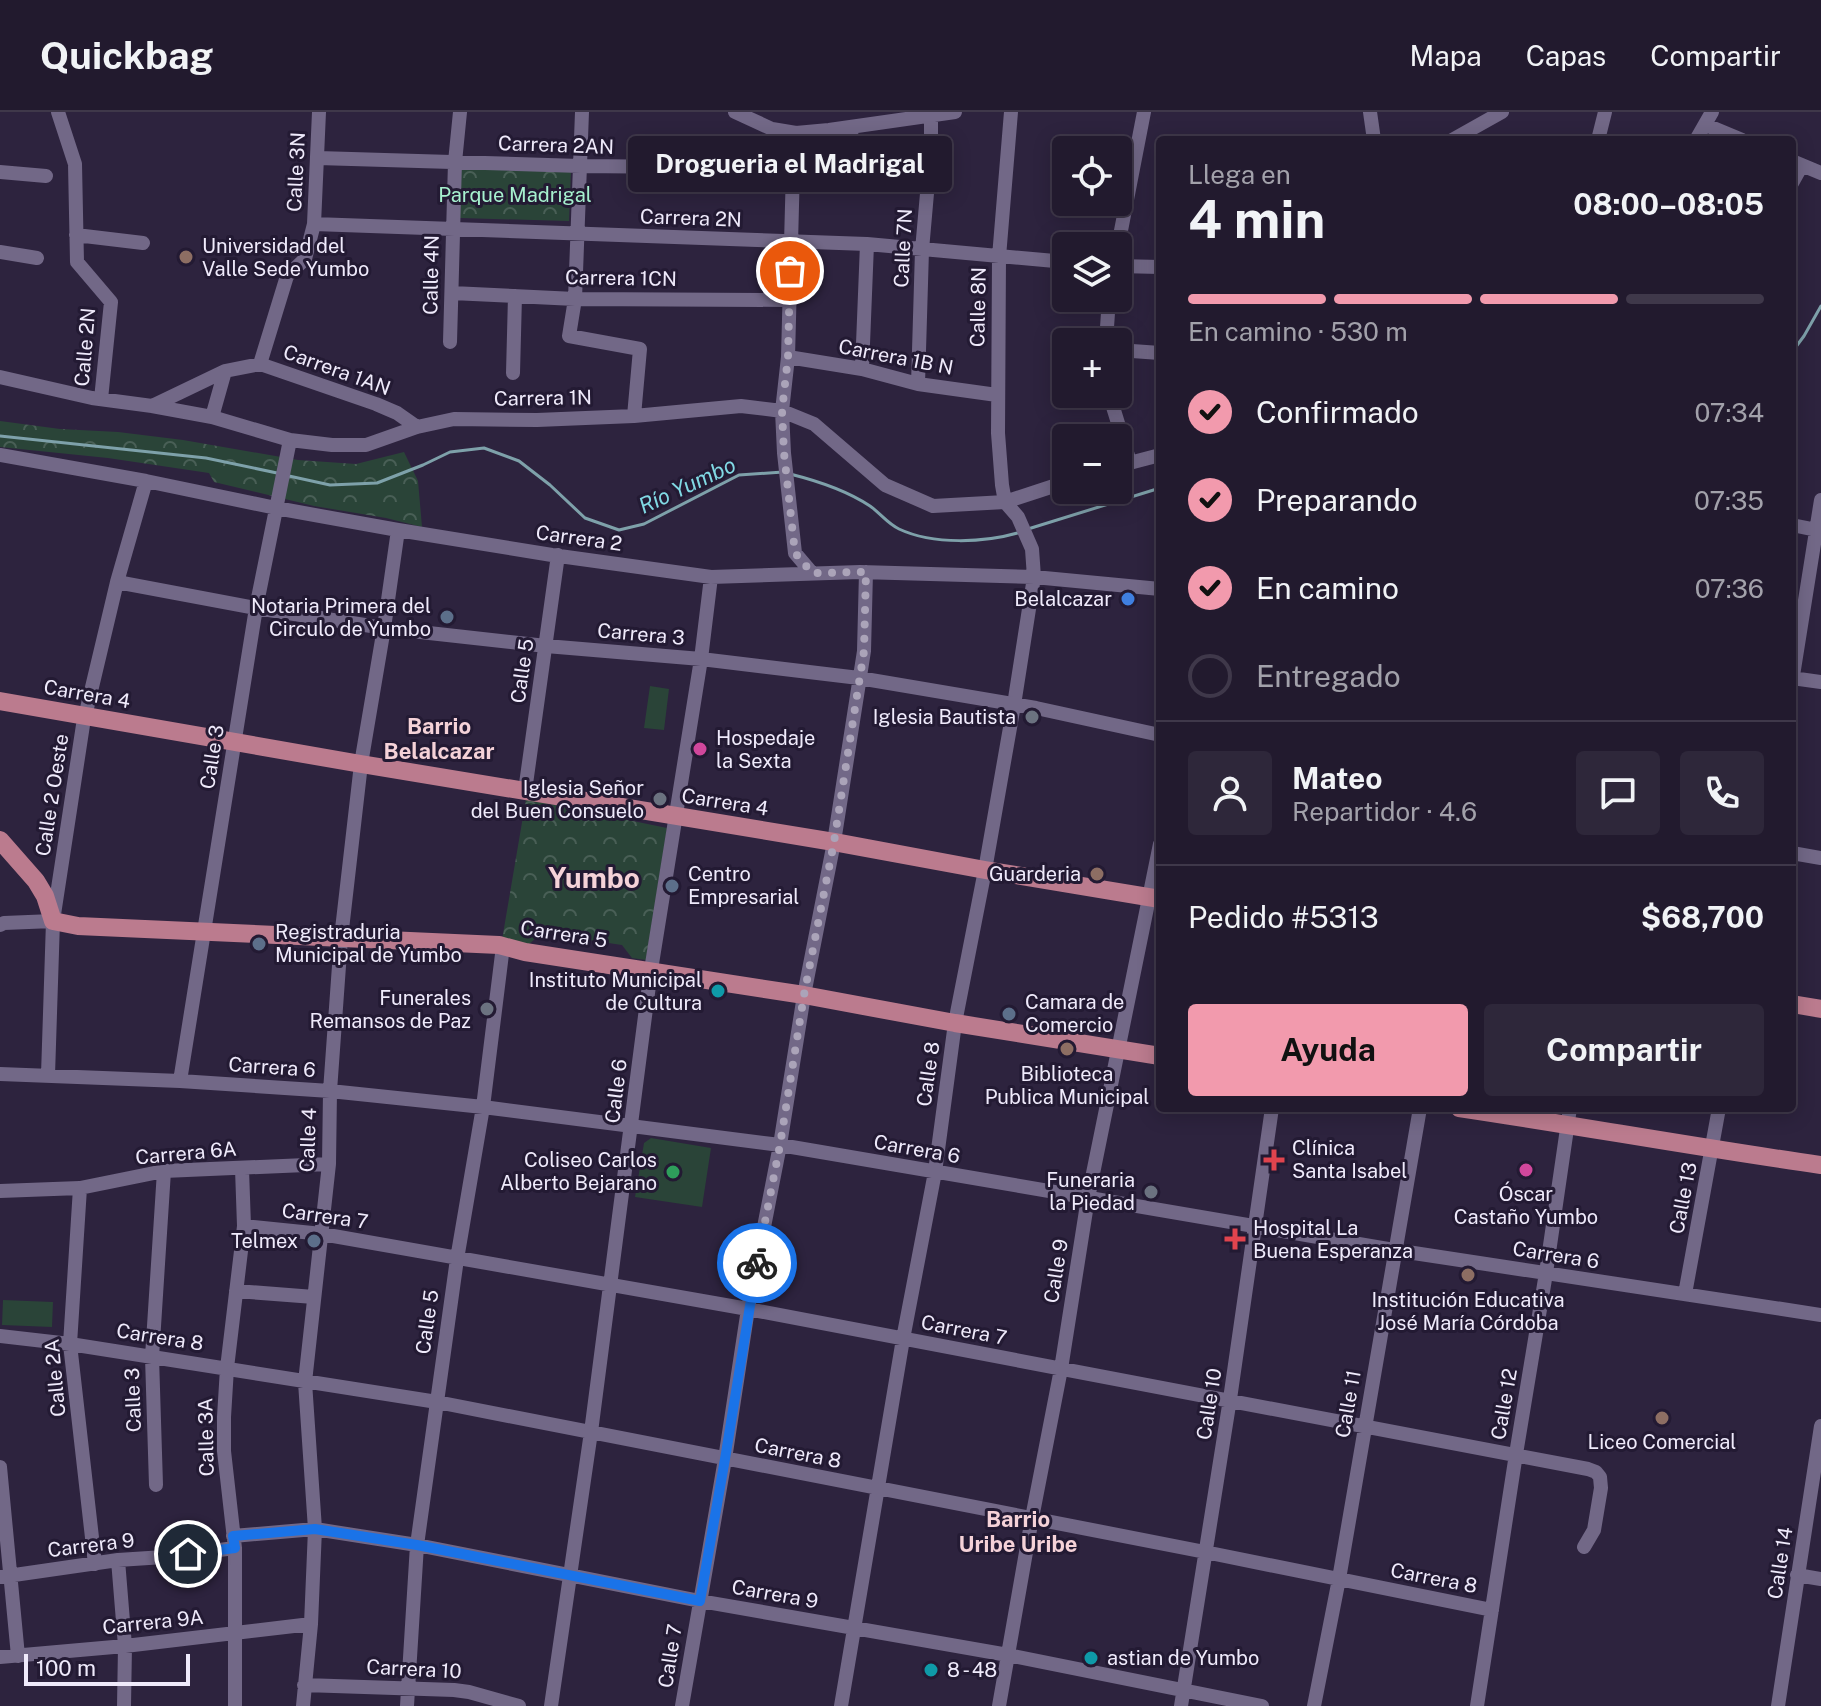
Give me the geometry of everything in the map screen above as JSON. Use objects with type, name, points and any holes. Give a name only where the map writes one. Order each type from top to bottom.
[{"type":"main road","name":"Carrera 4","points":[[0,701],[1155,898]]},
{"type":"main road","points":[[1,843],[23,865],[45,896],[53,921]]},
{"type":"main road","name":"Carrera 5","points":[[53,921],[78,926],[503,946],[1156,1055]]},
{"type":"main road","points":[[1796,1005],[1821,1009]]},
{"type":"main road","points":[[1514,1112],[1568,1116],[1713,1150],[1821,1165]]},
{"type":"street","points":[[58,112],[75,164],[76,235],[143,243]]},
{"type":"street","name":"Calle 3N","points":[[260,364],[287,276],[305,259],[314,224],[319,112]]},
{"type":"street","name":"Calle 4N","points":[[450,342],[452,228],[460,112]]},
{"type":"street","points":[[582,112],[575,299],[569,336],[640,349],[634,416]]},
{"type":"street","points":[[735,112],[772,129],[796,133],[955,112]]},
{"type":"street","name":"Calle 8N","points":[[1005,502],[997,395],[999,257],[1011,112]]},
{"type":"street","points":[[1121,232],[1144,112]]},
{"type":"street","points":[[1370,112],[1373,136]]},
{"type":"street","points":[[1459,136],[1502,112]]},
{"type":"street","points":[[1599,136],[1605,112]]},
{"type":"street","name":"Calle 7N","points":[[918,384],[922,250],[935,114]]},
{"type":"street","points":[[1698,136],[1709,118],[1736,136]]},
{"type":"street","points":[[794,175],[818,153],[860,125]]},
{"type":"street","points":[[772,129],[783,139],[790,153],[794,175],[788,357],[782,411],[795,553],[812,573]]},
{"type":"street","name":"Carrera 2AN","points":[[318,158],[794,175]]},
{"type":"street","points":[[1797,163],[1821,173]]},
{"type":"street","points":[[0,172],[46,176]]},
{"type":"street","name":"Carrera 2N","points":[[314,224],[867,244],[1052,261]]},
{"type":"street","name":"Calle 2N","points":[[76,235],[77,262],[111,302],[101,399]]},
{"type":"street","points":[[862,369],[867,244]]},
{"type":"street","points":[[0,252],[37,258]]},
{"type":"street","points":[[1132,266],[1156,267]]},
{"type":"street","name":"Carrera 1CN","points":[[452,293],[575,299],[790,300]]},
{"type":"street","points":[[513,373],[515,296]]},
{"type":"street","points":[[1132,351],[1156,353]]},
{"type":"street","name":"Carrera 1B N","points":[[788,357],[862,369],[918,384],[997,395]]},
{"type":"street","name":"Carrera 1AN","points":[[152,406],[225,371],[260,364],[397,413],[417,427]]},
{"type":"street","points":[[212,417],[225,371]]},
{"type":"street","name":"Carrera 1N","points":[[0,377],[101,399],[212,417],[290,443],[332,445],[366,445],[417,427],[454,419],[634,416],[741,406],[782,411],[814,424],[885,485],[933,506],[1005,502],[1052,487]]},
{"type":"street","name":"Calle 3","points":[[180,1081],[256,608],[290,443]]},
{"type":"street","name":"Carrera 2","points":[[0,455],[398,530],[711,577],[866,572],[1034,577],[1156,589]]},
{"type":"street","points":[[1132,462],[1156,456]]},
{"type":"street","name":"Calle 2 Oeste","points":[[48,1075],[53,921],[84,716],[146,481]]},
{"type":"street","points":[[1796,657],[1819,530],[1821,500]]},
{"type":"street","name":"Calle 8","points":[[841,1706],[903,1339],[935,1172],[955,1023],[985,870],[1034,577],[1032,549],[1018,517],[1005,502]]},
{"type":"street","points":[[1796,526],[1819,530]]},
{"type":"street","name":"Calle 4","points":[[303,1706],[311,1624],[315,1529],[305,1382],[329,1164],[330,1091],[341,938],[361,764],[398,530]]},
{"type":"street","points":[[779,574],[795,553]]},
{"type":"street","name":"Calle 5","points":[[525,791],[558,555]]},
{"type":"street","name":"Calle 7","points":[[682,1706],[748,1309],[834,842],[866,626],[866,572]]},
{"type":"street","name":"Calle 6","points":[[551,1706],[591,1432],[651,970],[701,659],[711,577]]},
{"type":"street","name":"Carrera 3","points":[[117,582],[384,628],[859,678],[1036,708],[1156,734]]},
{"type":"street","points":[[1796,679],[1821,682]]},
{"type":"street","points":[[1796,854],[1821,858]]},
{"type":"street","name":"Calle 9","points":[[999,1706],[1061,1369],[1088,1198],[1119,1048],[1155,898]]},
{"type":"street","points":[[0,925],[53,921]]},
{"type":"street","name":"Calle 5","points":[[407,1706],[417,1545],[457,1259],[483,1107],[503,946]]},
{"type":"street","name":"Carrera 6","points":[[0,1074],[330,1091],[780,1145],[1394,1250],[1821,1315]]},
{"type":"street","name":"Calle 10","points":[[1182,1699],[1271,1112]]},
{"type":"street","name":"Calle 11","points":[[1314,1706],[1339,1579],[1419,1112]]},
{"type":"street","name":"Calle 13","points":[[1685,1294],[1718,1112]]},
{"type":"street","name":"Calle 12","points":[[1477,1706],[1568,1116]]},
{"type":"street","name":"Carrera 6A","points":[[0,1191],[80,1188],[164,1171],[329,1164]]},
{"type":"street","name":"Calle 3A","points":[[235,1706],[234,1542],[224,1451],[224,1417],[244,1226],[242,1169]]},
{"type":"street","name":"Calle 3","points":[[156,1485],[152,1357],[164,1171]]},
{"type":"street","name":"Calle 2A","points":[[80,1188],[70,1344],[95,1564]]},
{"type":"street","name":"Carrera 7","points":[[244,1226],[322,1234],[748,1309],[1588,1469],[1600,1477],[1601,1488],[1596,1526],[1584,1547]]},
{"type":"street","points":[[236,1291],[314,1297]]},
{"type":"street","name":"Carrera 8","points":[[0,1336],[70,1344],[437,1402],[1492,1610]]},
{"type":"street","name":"Calle 14","points":[[1778,1706],[1821,1426]]},
{"type":"street","points":[[0,1467],[6,1576],[18,1656]]},
{"type":"street","name":"Carrera 9","points":[[6,1576],[118,1560],[164,1557],[315,1529],[417,1545],[700,1601],[1008,1655],[1182,1699],[1262,1706]]},
{"type":"street","points":[[118,1560],[125,1646],[124,1706]]},
{"type":"street","points":[[1797,1575],[1821,1579]]},
{"type":"street","name":"Carrera 9A","points":[[0,1657],[311,1624]]},
{"type":"street","name":"Carrera 10","points":[[304,1685],[469,1692],[519,1706]]},
{"type":"green space","name":"Parque Madrigal","points":[[461,168],[571,171],[569,221],[460,218]]},
{"type":"green space","points":[[0,421],[183,440],[298,460],[356,464],[404,452],[418,481],[422,527],[214,482],[209,473],[108,458],[0,447]]},
{"type":"green space","points":[[650,686],[669,689],[664,730],[644,728]]},
{"type":"green space","points":[[526,799],[667,828],[646,960],[632,958],[622,945],[542,933],[529,944],[502,940]]},
{"type":"green space","name":"Coliseo Carlos Alberto Bejarano","points":[[651,1138],[711,1148],[702,1207],[635,1197],[644,1143]]},
{"type":"green space","points":[[3,1300],[53,1302],[52,1327],[2,1325]]},
{"type":"waterway","name":"Río Yumbo","points":[[1796,347],[1821,306]]},
{"type":"waterway","name":"Río Yumbo","points":[[0,436],[206,458],[277,473]]},
{"type":"waterway","name":"Río Yumbo","points":[[289,476],[330,485],[377,483],[450,452],[484,448],[519,461],[585,518],[619,530],[644,524],[739,475],[783,472]]},
{"type":"waterway","name":"Río Yumbo","points":[[790,474],[851,495],[895,527],[927,538],[959,541],[1021,532]]},
{"type":"waterway","name":"Río Yumbo","points":[[1028,529],[1156,489]]},
{"type":"way so far","points":[[757,1263],[834,842],[866,626],[866,572],[812,573],[795,553],[782,411],[788,357],[790,271]]},
{"type":"place","name":"Universidad del Valle Sede Yumbo","points":[[186,257]]},
{"type":"place","name":"Drogueria el Madrigal","points":[[790,271]]},
{"type":"place","name":"Belalcazar","points":[[1128,599]]},
{"type":"place","name":"Notaria Primera del Circulo de Yumbo","points":[[447,617]]},
{"type":"place","name":"Iglesia Bautista","points":[[1032,717]]},
{"type":"place","name":"Hospedaje la Sexta","points":[[700,749]]},
{"type":"place","name":"Iglesia Señor del Buen Consuelo","points":[[660,799]]},
{"type":"place","name":"Guarderia","points":[[1097,874]]},
{"type":"place","name":"Centro Empresarial","points":[[672,886]]},
{"type":"place","name":"Registraduria Municipal de Yumbo","points":[[259,944]]},
{"type":"place","name":"Instituto Municipal de Cultura","points":[[718,991]]},
{"type":"place","name":"Funerales Remansos de Paz","points":[[487,1009]]},
{"type":"place","name":"Camara de Comercio","points":[[1009,1014]]},
{"type":"place","name":"Biblioteca Publica Municipal","points":[[1067,1049]]},
{"type":"place","name":"Clínica Santa Isabel","points":[[1274,1160]]},
{"type":"place","name":"Óscar Castaño Yumbo","points":[[1526,1170]]},
{"type":"place","name":"Coliseo Carlos Alberto Bejarano","points":[[673,1172]]},
{"type":"place","name":"Funeraria la Piedad","points":[[1151,1192]]},
{"type":"place","name":"Hospital La Buena Esperanza","points":[[1235,1239]]},
{"type":"place","name":"Telmex","points":[[314,1241]]},
{"type":"place","name":"Institución Educativa José María Córdoba","points":[[1468,1275]]},
{"type":"place","name":"Liceo Comercial","points":[[1662,1418]]},
{"type":"place","name":"astian de Yumbo","points":[[1091,1658]]},
{"type":"place","name":"8 - 48","points":[[931,1670]]},
{"type":"district","name":"Barrio Belalcazar","points":[[439,738]]},
{"type":"district","name":"Yumbo","points":[[594,878]]},
{"type":"district","name":"Barrio Uribe Uribe","points":[[1018,1532]]},
{"type":"route","points":[[188,1554],[235,1548],[233,1536],[315,1529],[417,1545],[700,1601],[757,1263]]}]
